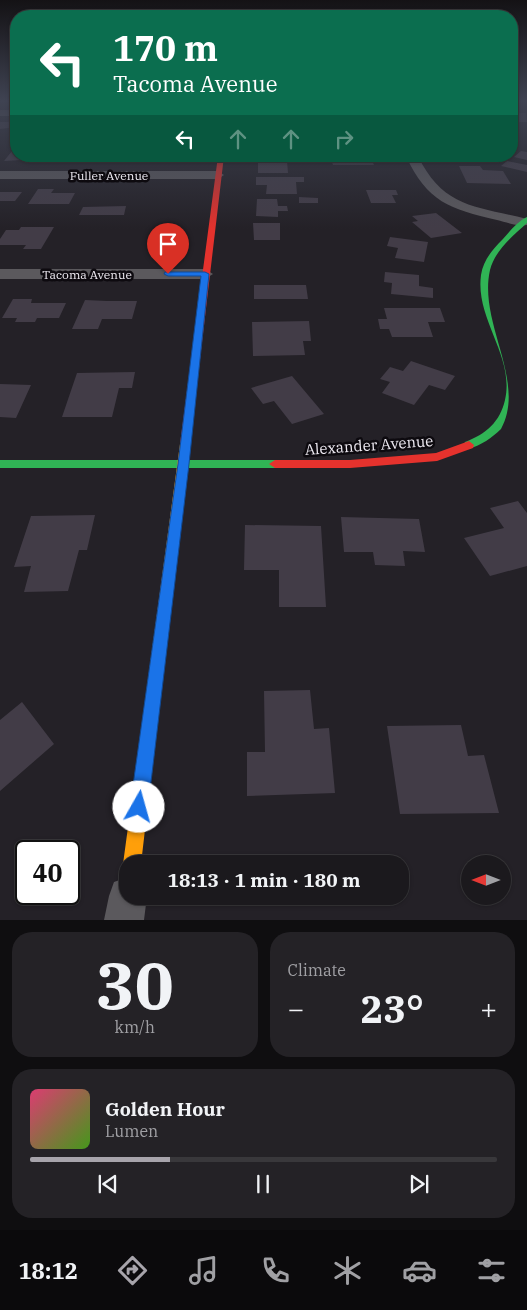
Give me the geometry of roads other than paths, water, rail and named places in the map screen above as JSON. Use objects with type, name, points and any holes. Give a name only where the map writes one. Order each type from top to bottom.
[{"type":"street","points":[[133,855],[220,162]]},
{"type":"street","points":[[415,162],[425,181],[447,198],[467,208],[525,221]]},
{"type":"street","name":"Fuller Avenue","points":[[0,175],[218,175]]},
{"type":"street","name":"Alexander Avenue","points":[[0,464],[350,464],[438,457],[478,442],[503,420],[521,400],[517,364],[487,299],[485,276],[496,250],[525,221]]},
{"type":"street","name":"Tacoma Avenue","points":[[0,274],[205,274]]},
{"type":"street","points":[[124,920],[126,905]]}]
